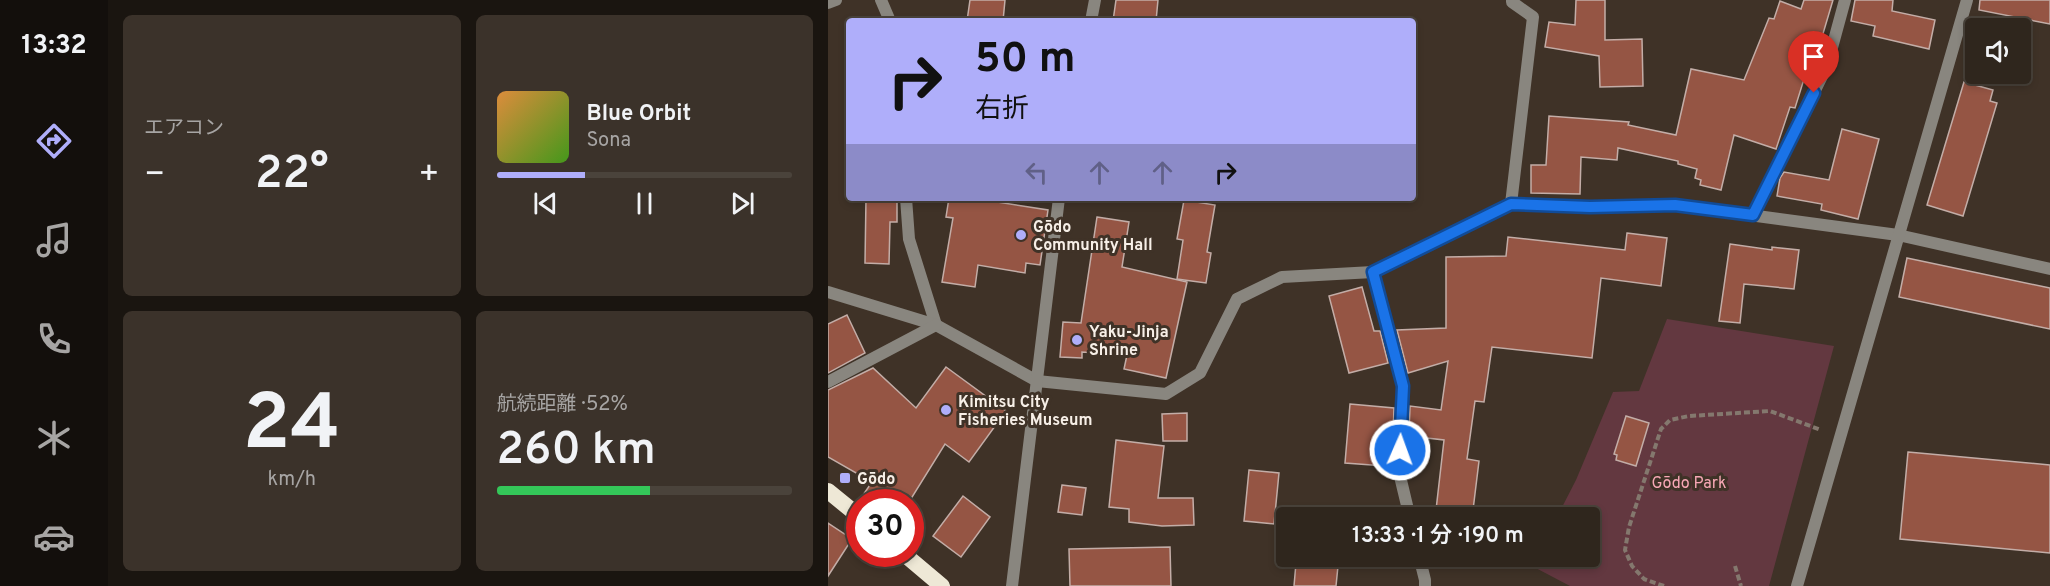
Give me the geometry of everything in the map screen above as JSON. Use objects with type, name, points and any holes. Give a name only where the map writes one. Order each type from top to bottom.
[{"type":"highway","points":[[828,491],[846,506]]},
{"type":"highway","points":[[919,567],[942,586]]},
{"type":"street","points":[[828,3],[836,0]]},
{"type":"street","points":[[880,0],[889,18]]},
{"type":"street","points":[[1092,18],[1095,0]]},
{"type":"street","points":[[1511,204],[1533,17],[1512,0]]},
{"type":"street","points":[[1753,215],[1827,66],[1845,0]]},
{"type":"street","points":[[1797,586],[1967,0]]},
{"type":"street","points":[[906,201],[909,238],[936,326]]},
{"type":"street","points":[[1012,586],[1059,201]]},
{"type":"street","points":[[828,292],[936,326],[1037,381],[1166,394],[1200,373],[1237,299],[1282,277],[1373,272],[1511,204],[1590,207],[1675,205],[1898,236],[2050,269]]},
{"type":"street","points":[[1373,272],[1403,386],[1399,472],[1407,507]]},
{"type":"street","points":[[828,382],[936,326]]},
{"type":"street","points":[[1422,567],[1425,586]]},
{"type":"path","points":[[1664,586],[1644,579],[1632,566],[1625,550],[1629,527],[1661,429],[1670,420],[1689,416],[1770,411],[1821,430]]},
{"type":"path","points":[[1735,566],[1741,586]]},
{"type":"green space","name":"Gōdo Park","points":[[1667,319],[1834,346],[1769,586],[1570,586],[1534,567],[1600,567],[1600,507],[1562,507],[1613,392],[1639,391]]},
{"type":"building","points":[[970,0],[1005,0],[1003,18],[967,18]]},
{"type":"building","points":[[1116,0],[1158,0],[1156,18],[1113,18]]},
{"type":"building","points":[[1576,0],[1605,0],[1605,40],[1642,39],[1643,86],[1600,87],[1599,56],[1545,47],[1549,22],[1575,25]]},
{"type":"building","points":[[1804,0],[1833,0],[1814,64],[1809,63],[1795,108],[1790,107],[1776,149],[1734,135],[1721,190],[1700,185],[1701,180],[1695,178],[1697,169],[1678,164],[1678,161],[1618,148],[1617,160],[1581,157],[1580,194],[1531,193],[1531,165],[1546,165],[1549,116],[1629,122],[1628,125],[1676,135],[1691,69],[1744,80],[1769,18],[1774,19],[1780,1],[1801,9]]},
{"type":"building","points":[[1855,0],[1893,0],[1892,11],[1935,20],[1929,49],[1873,36],[1875,26],[1851,21]]},
{"type":"building","points":[[1980,0],[2050,0],[2050,24],[2031,20],[2031,18],[1979,10]]},
{"type":"building","points":[[1964,82],[1993,90],[1990,101],[1997,103],[1963,216],[1927,205]]},
{"type":"building","points":[[1842,129],[1879,139],[1858,219],[1821,210],[1822,204],[1777,196],[1780,178],[1784,172],[1829,180]]},
{"type":"building","points":[[866,201],[897,201],[897,222],[890,222],[889,264],[865,263]]},
{"type":"building","points":[[949,201],[990,201],[1048,210],[1040,265],[1026,263],[1025,273],[978,265],[975,287],[942,282],[953,218],[946,217]]},
{"type":"building","points":[[1184,201],[1215,205],[1207,252],[1211,253],[1206,283],[1177,279],[1183,240],[1177,239]]},
{"type":"building","points":[[1097,217],[1129,222],[1122,267],[1187,282],[1166,378],[1124,369],[1127,355],[1082,352],[1082,358],[1060,357],[1063,322],[1081,323]]},
{"type":"building","points":[[1627,233],[1667,238],[1661,286],[1601,278],[1592,358],[1492,347],[1484,402],[1475,401],[1467,459],[1479,461],[1473,507],[1436,507],[1444,440],[1409,436],[1410,406],[1441,410],[1448,361],[1408,373],[1397,330],[1446,328],[1446,257],[1506,256],[1508,237],[1625,250]]},
{"type":"building","points":[[1730,244],[1772,250],[1772,247],[1799,250],[1794,289],[1744,284],[1740,323],[1719,321]]},
{"type":"building","points":[[1907,258],[2050,288],[2050,329],[1899,297]]},
{"type":"building","points":[[1362,287],[1374,331],[1380,331],[1388,363],[1349,373],[1329,296]]},
{"type":"building","points":[[847,315],[865,353],[828,373],[828,324]]},
{"type":"building","points":[[946,367],[1006,411],[969,462],[945,444],[917,489],[867,489],[872,482],[828,457],[828,390],[873,368],[916,408]]},
{"type":"building","points":[[1350,404],[1394,408],[1393,434],[1388,433],[1385,466],[1345,463]]},
{"type":"building","points":[[1187,413],[1187,441],[1163,441],[1162,414]]},
{"type":"building","points":[[1626,416],[1649,423],[1636,466],[1616,460],[1617,455],[1614,454]]},
{"type":"building","points":[[1116,440],[1164,446],[1158,498],[1193,498],[1194,525],[1162,526],[1129,522],[1129,509],[1109,507]]},
{"type":"building","points":[[1908,452],[2050,465],[2050,553],[1900,539]]},
{"type":"building","points":[[1249,470],[1279,473],[1274,524],[1244,521]]},
{"type":"building","points":[[1062,485],[1086,488],[1082,515],[1058,512]]},
{"type":"building","points":[[963,496],[990,517],[961,557],[933,536]]},
{"type":"building","points":[[828,523],[846,535],[846,548],[828,576]]},
{"type":"building","points":[[1170,547],[1171,586],[1070,586],[1069,549]]},
{"type":"building","points":[[1296,567],[1338,567],[1336,586],[1294,586]]},
{"type":"place","name":"Gōdo Community Hall","points":[[1021,235]]},
{"type":"place","name":"Yaku-Jinja Shrine","points":[[1077,340]]},
{"type":"place","name":"Kimitsu City Fisheries Museum","points":[[946,410]]},
{"type":"place","name":"Gōdo","points":[[845,478]]},
{"type":"route","points":[[1400,450],[1403,386],[1379,302],[1373,272],[1511,204],[1590,207],[1675,205],[1753,215],[1814,93]]}]
